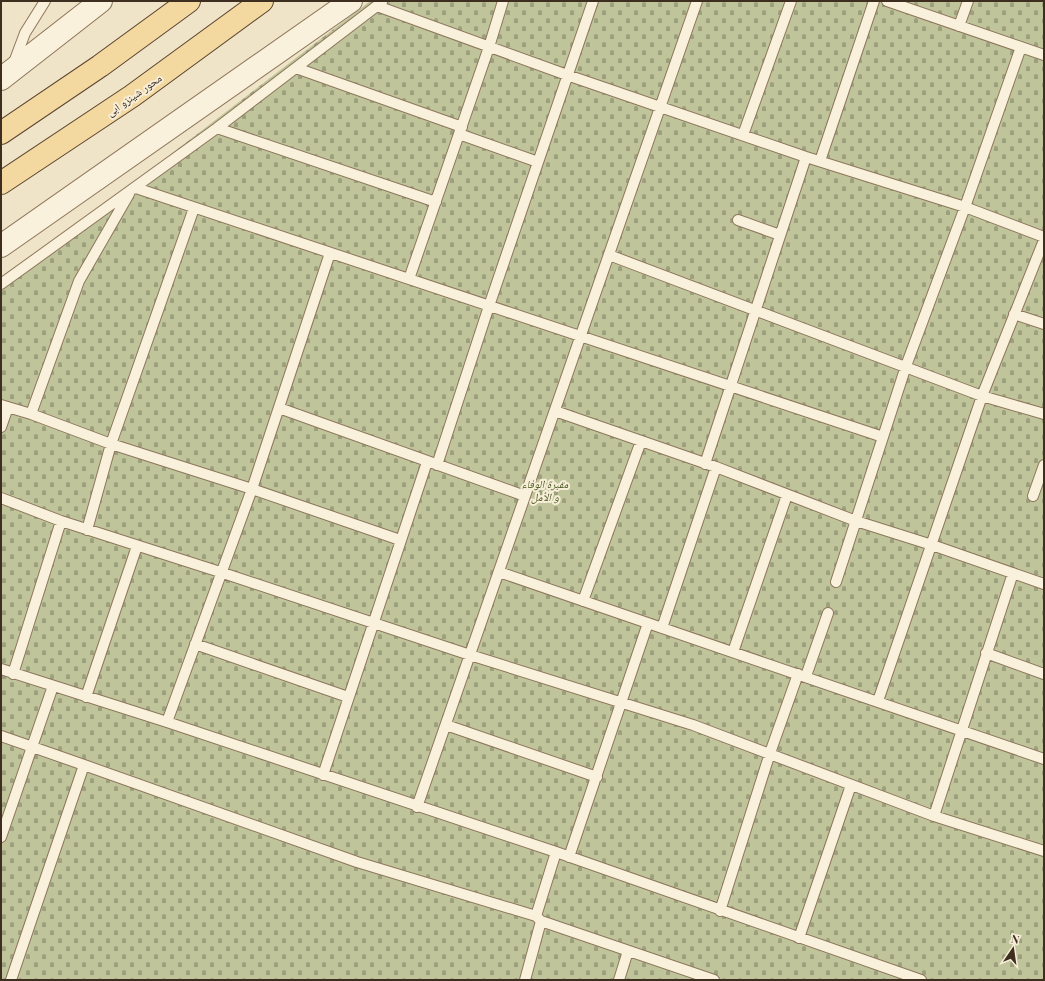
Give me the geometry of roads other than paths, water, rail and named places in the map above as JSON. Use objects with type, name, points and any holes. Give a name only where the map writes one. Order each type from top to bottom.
[{"type":"main road","points":[[1,133],[100,66],[189,1]]},
{"type":"main road","name":"محور شينزو ابى","points":[[1,183],[126,100],[262,1]]},
{"type":"street","points":[[6,76],[101,1]]},
{"type":"street","points":[[1,246],[351,1]]},
{"type":"lane","points":[[6,76],[25,33],[46,1]]},
{"type":"lane","points":[[409,279],[489,47],[503,1]]},
{"type":"lane","points":[[323,775],[400,540],[432,464],[489,306],[593,1]]},
{"type":"lane","points":[[417,807],[697,1]]},
{"type":"lane","points":[[743,135],[791,1]]},
{"type":"lane","points":[[820,161],[874,1]]},
{"type":"lane","points":[[887,1],[1021,47],[1043,52]]},
{"type":"lane","points":[[959,26],[968,1]]},
{"type":"lane","points":[[1,284],[217,128],[380,3],[489,47],[567,75],[820,161],[965,207],[1044,236]]},
{"type":"lane","points":[[836,582],[906,366],[965,207],[1021,47]]},
{"type":"lane","points":[[296,68],[460,130],[538,162]]},
{"type":"lane","points":[[217,128],[436,202]]},
{"type":"lane","points":[[705,464],[754,310],[806,156]]},
{"type":"lane","points":[[133,190],[194,208],[883,437]]},
{"type":"lane","points":[[31,414],[79,281],[103,243],[133,190]]},
{"type":"lane","points":[[88,530],[111,444],[194,208]]},
{"type":"lane","points":[[738,220],[780,235]]},
{"type":"lane","points":[[878,701],[982,396],[1044,240]]},
{"type":"lane","points":[[167,722],[220,572],[252,489],[330,253]]},
{"type":"lane","points":[[609,255],[982,396],[1044,414]]},
{"type":"lane","points":[[1014,314],[1044,324]]},
{"type":"lane","points":[[1,427],[4,406],[31,414],[111,444],[252,489],[400,540]]},
{"type":"lane","points":[[279,408],[525,496]]},
{"type":"lane","points":[[555,412],[641,441],[856,520],[1044,584]]},
{"type":"lane","points":[[583,601],[641,441]]},
{"type":"lane","points":[[1034,496],[1044,465]]},
{"type":"lane","points":[[662,628],[716,468]]},
{"type":"lane","points":[[733,652],[787,495]]},
{"type":"lane","points":[[1,498],[88,530],[470,655],[693,725],[934,816],[1044,851]]},
{"type":"lane","points":[[13,674],[61,521]]},
{"type":"lane","points":[[86,697],[137,546]]},
{"type":"lane","points":[[499,572],[1044,759]]},
{"type":"lane","points":[[934,816],[960,730],[1013,573]]},
{"type":"lane","points":[[720,911],[770,753],[828,613]]},
{"type":"lane","points":[[569,857],[597,776],[619,703],[648,623]]},
{"type":"lane","points":[[195,644],[348,697]]},
{"type":"lane","points":[[986,654],[1044,674]]},
{"type":"lane","points":[[1,669],[167,722],[417,807],[556,852],[720,911],[921,980]]},
{"type":"lane","points":[[1,838],[3,823],[33,746],[53,686]]},
{"type":"lane","points":[[446,725],[597,776]]},
{"type":"lane","points":[[1,736],[33,746],[357,862],[538,918],[707,979]]},
{"type":"lane","points":[[11,980],[84,765]]},
{"type":"lane","points":[[799,938],[851,785]]},
{"type":"lane","points":[[525,980],[538,918],[556,852]]},
{"type":"lane","points":[[618,980],[628,951]]},
{"type":"park label","name":"مقبرة الوفاء و الأمل","points":[[545,490]]}]
